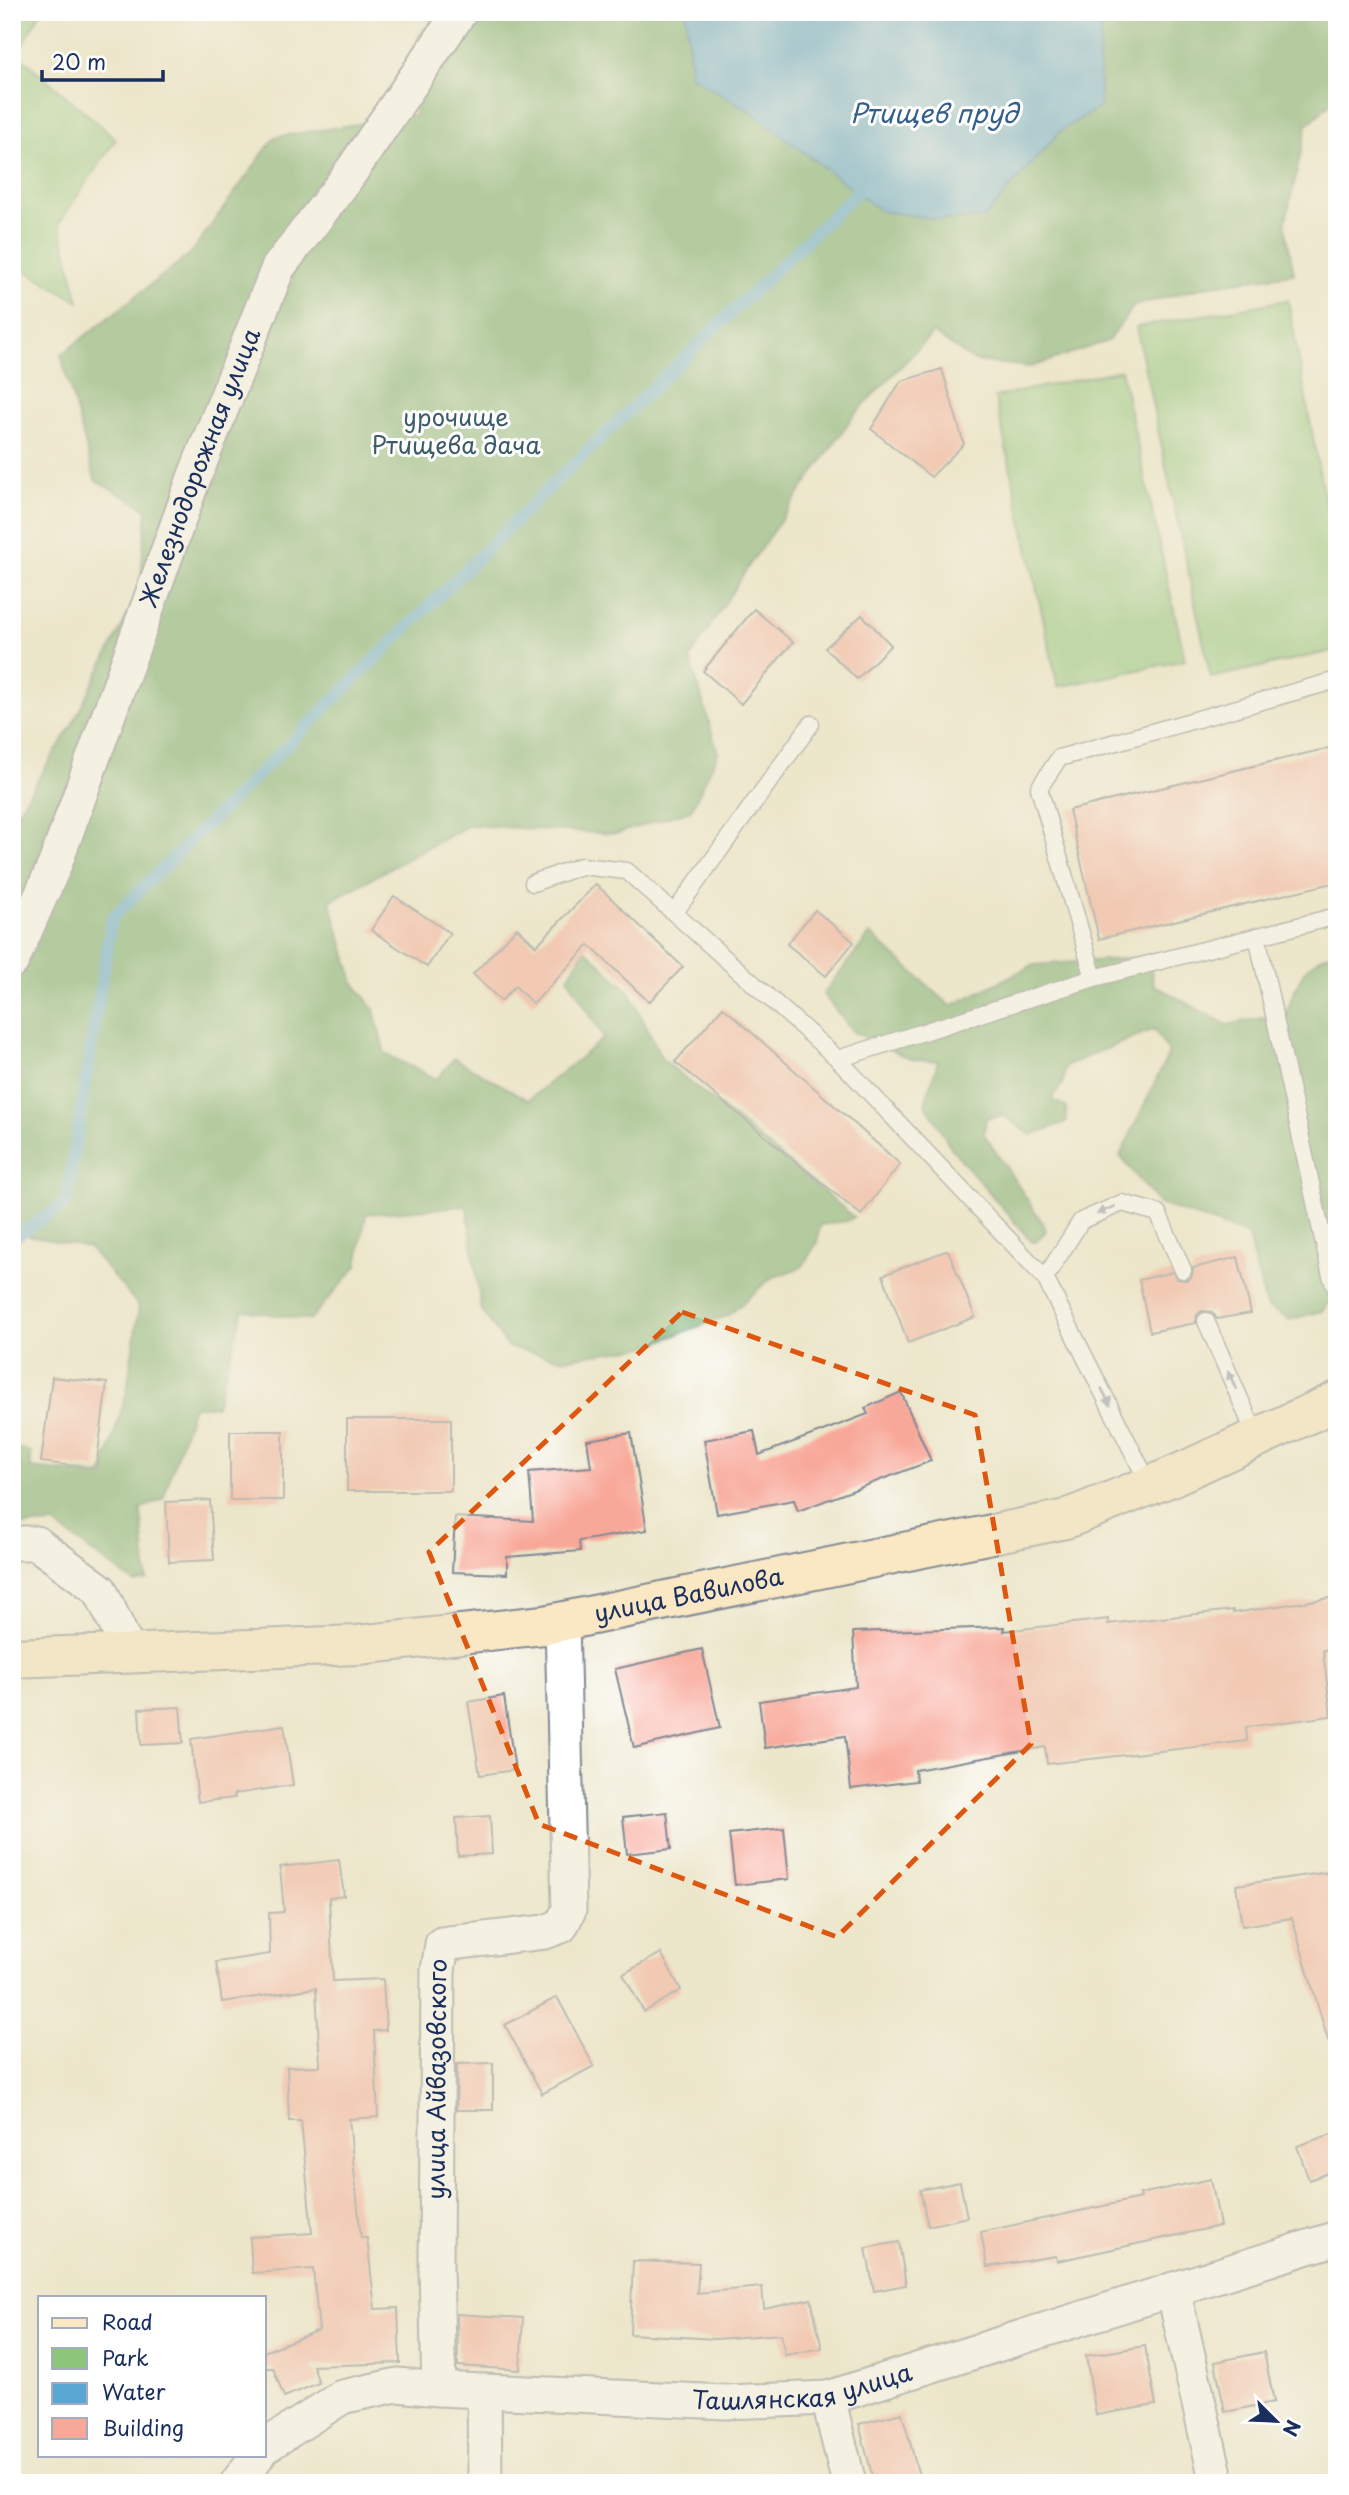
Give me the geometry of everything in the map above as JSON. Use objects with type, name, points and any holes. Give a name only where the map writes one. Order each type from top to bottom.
[{"type":"main road","name":"улица Вавилова","points":[[12,1658],[358,1644],[544,1625],[1066,1519],[1150,1486],[1337,1401]]},
{"type":"street","name":"Железнодорожная улица","points":[[12,961],[55,864],[194,478],[278,268],[346,179],[460,12]]},
{"type":"street","points":[[12,1543],[36,1544],[100,1590],[128,1652]]},
{"type":"street","name":"улица Айвазовского","points":[[439,2389],[436,2268],[438,1971],[442,1944],[545,1932],[561,1926],[569,1910],[562,1621]]},
{"type":"street","name":"Ташлянская улица","points":[[266,2446],[342,2397],[397,2385],[726,2402],[828,2398],[1337,2238]]},
{"type":"street","points":[[1173,2289],[1217,2483]]},
{"type":"street","points":[[484,2391],[485,2483]]},
{"type":"street","points":[[828,2398],[849,2483]]},
{"type":"street","points":[[237,2483],[257,2456]]},
{"type":"lane","points":[[1094,978],[1039,788],[1059,758],[1337,680]]},
{"type":"lane","points":[[675,912],[811,724]]},
{"type":"lane","points":[[533,883],[581,866],[627,871],[838,1059],[1045,1278],[1150,1486]]},
{"type":"lane","points":[[838,1059],[1094,978],[1337,916]]},
{"type":"lane","points":[[1256,936],[1331,1276],[1337,1291]]},
{"type":"lane","points":[[1045,1278],[1081,1221],[1122,1203],[1158,1213],[1183,1270]]},
{"type":"lane","points":[[1206,1321],[1257,1438]]},
{"type":"highlighted area","points":[[682,1312],[975,1415],[1031,1744],[837,1937],[539,1824],[429,1552]]},
{"type":"green space","points":[[12,12],[41,12],[17,54],[116,139],[59,223],[79,302],[12,262]]},
{"type":"green space","name":"урочище Ртищева дача","points":[[439,12],[686,12],[691,76],[750,111],[984,218],[1060,131],[1100,107],[1101,12],[1337,12],[1337,97],[1307,125],[1285,225],[1294,274],[1212,285],[1134,306],[1108,341],[1031,367],[974,361],[933,333],[854,415],[750,564],[690,658],[718,753],[691,810],[616,834],[469,825],[330,901],[354,983],[374,1010],[385,1054],[437,1079],[454,1058],[528,1100],[604,1038],[568,978],[585,949],[629,991],[662,1059],[854,1217],[847,1221],[820,1225],[817,1243],[802,1267],[771,1278],[729,1315],[645,1347],[563,1359],[508,1347],[481,1310],[467,1206],[366,1214],[357,1266],[310,1320],[243,1310],[216,1406],[193,1406],[163,1499],[141,1509],[147,1580],[135,1583],[54,1524],[12,1526],[12,1446],[31,1452],[31,1468],[102,1475],[127,1391],[139,1306],[89,1248],[12,1232],[12,821],[72,725],[139,593],[147,509],[95,480],[61,355],[191,253],[275,137],[415,115],[418,37]]},
{"type":"green space","points":[[1288,300],[1337,569],[1337,650],[1211,678],[1136,327]]},
{"type":"green space","points":[[1121,370],[1185,660],[1058,687],[995,397]]},
{"type":"green space","points":[[870,934],[951,1006],[1033,965],[1148,957],[1154,985],[1227,1025],[1286,1013],[1302,974],[1315,961],[1337,951],[1337,1289],[1323,1311],[1290,1320],[1266,1306],[1247,1234],[1159,1204],[1120,1156],[1169,1053],[1154,1029],[1065,1066],[1063,1083],[1052,1099],[1066,1107],[1067,1122],[1031,1135],[1004,1116],[986,1118],[984,1134],[1044,1225],[1046,1231],[1036,1242],[1032,1242],[952,1149],[925,1103],[938,1061],[910,1059],[853,1032],[823,994]]},
{"type":"water","name":"Ртищев пруд","points":[[686,12],[1101,12],[1100,107],[1060,131],[984,218],[947,220],[881,211],[750,111],[691,76]]},
{"type":"building","points":[[942,369],[964,444],[931,477],[871,429],[901,381]]},
{"type":"building","points":[[754,609],[793,642],[741,704],[703,671]]},
{"type":"building","points":[[862,615],[891,645],[857,679],[825,648]]},
{"type":"building","points":[[1337,746],[1337,882],[1099,939],[1069,810]]},
{"type":"building","points":[[596,884],[683,967],[649,1002],[589,945],[533,1004],[515,986],[501,1001],[473,974],[517,928],[536,946]]},
{"type":"building","points":[[394,896],[450,933],[427,967],[371,930]]},
{"type":"building","points":[[815,910],[854,942],[826,976],[787,944]]},
{"type":"building","points":[[723,1007],[900,1164],[861,1215],[675,1062]]},
{"type":"building","points":[[948,1250],[975,1317],[908,1343],[883,1275]]},
{"type":"building","points":[[1238,1257],[1251,1313],[1217,1319],[1212,1312],[1202,1311],[1197,1315],[1196,1323],[1150,1332],[1139,1280],[1173,1272],[1177,1279],[1187,1280],[1192,1276],[1193,1268]]},
{"type":"building","points":[[52,1377],[107,1383],[96,1469],[41,1462]]},
{"type":"building","points":[[901,1392],[931,1461],[798,1511],[794,1500],[717,1514],[704,1440],[754,1431],[759,1455],[868,1414],[865,1408]]},
{"type":"building","points":[[347,1419],[451,1419],[451,1491],[347,1491]]},
{"type":"building","points":[[230,1431],[283,1431],[283,1500],[230,1500]]},
{"type":"building","points":[[631,1433],[647,1530],[579,1541],[580,1551],[507,1557],[507,1574],[452,1572],[455,1517],[533,1521],[529,1472],[591,1467],[587,1440]]},
{"type":"building","points":[[210,1500],[214,1560],[169,1562],[166,1502]]},
{"type":"building","points":[[1337,1597],[1337,1648],[1323,1650],[1331,1716],[1246,1727],[1247,1741],[1047,1764],[1045,1747],[915,1770],[916,1781],[851,1789],[845,1736],[765,1748],[759,1701],[856,1687],[853,1632],[1004,1627],[1004,1631],[1108,1619],[1108,1624],[1233,1610],[1233,1613]]},
{"type":"building","points":[[702,1649],[720,1728],[634,1748],[615,1669]]},
{"type":"building","points":[[504,1696],[515,1770],[480,1775],[468,1702]]},
{"type":"building","points":[[180,1707],[183,1743],[141,1745],[139,1709]]},
{"type":"building","points":[[284,1725],[293,1785],[234,1794],[235,1798],[198,1802],[191,1739]]},
{"type":"building","points":[[667,1812],[671,1849],[627,1854],[623,1817]]},
{"type":"building","points":[[490,1816],[492,1854],[458,1856],[456,1818]]},
{"type":"building","points":[[784,1828],[789,1879],[735,1885],[729,1834]]},
{"type":"building","points":[[339,1860],[344,1896],[329,1898],[333,1981],[383,1979],[386,2030],[374,2031],[378,2117],[349,2119],[361,2238],[367,2238],[375,2309],[398,2308],[400,2363],[313,2366],[319,2383],[284,2397],[273,2368],[266,2368],[266,2351],[319,2330],[313,2269],[252,2273],[250,2237],[312,2233],[301,2121],[289,2121],[287,2067],[320,2066],[316,1988],[222,2002],[216,1962],[270,1954],[269,1913],[284,1912],[280,1867]]},
{"type":"building","points":[[1337,1871],[1337,2038],[1328,2040],[1292,1918],[1242,1926],[1236,1885]]},
{"type":"building","points":[[661,1953],[681,1990],[644,2012],[623,1974]]},
{"type":"building","points":[[557,1997],[594,2066],[542,2094],[505,2025]]},
{"type":"building","points":[[493,2063],[493,2110],[456,2110],[457,2064]]},
{"type":"building","points":[[1337,2132],[1337,2170],[1309,2180],[1297,2146]]},
{"type":"building","points":[[1211,2179],[1220,2226],[1057,2261],[1056,2256],[987,2267],[981,2232],[1141,2198],[1140,2194]]},
{"type":"building","points":[[960,2182],[967,2217],[928,2226],[920,2190]]},
{"type":"building","points":[[899,2242],[906,2285],[874,2291],[866,2248]]},
{"type":"building","points":[[633,2261],[699,2263],[697,2293],[762,2287],[764,2309],[811,2299],[822,2348],[785,2355],[781,2334],[716,2339],[630,2334]]},
{"type":"building","points":[[457,2314],[523,2318],[520,2370],[458,2366]]},
{"type":"building","points":[[1145,2346],[1156,2405],[1096,2415],[1086,2356]]},
{"type":"building","points":[[1264,2352],[1274,2402],[1225,2412],[1215,2362]]},
{"type":"building","points":[[902,2413],[921,2483],[874,2483],[859,2424]]},
{"type":"waterway","points":[[12,1239],[66,1203],[112,918],[553,484],[856,193],[861,180]]}]
